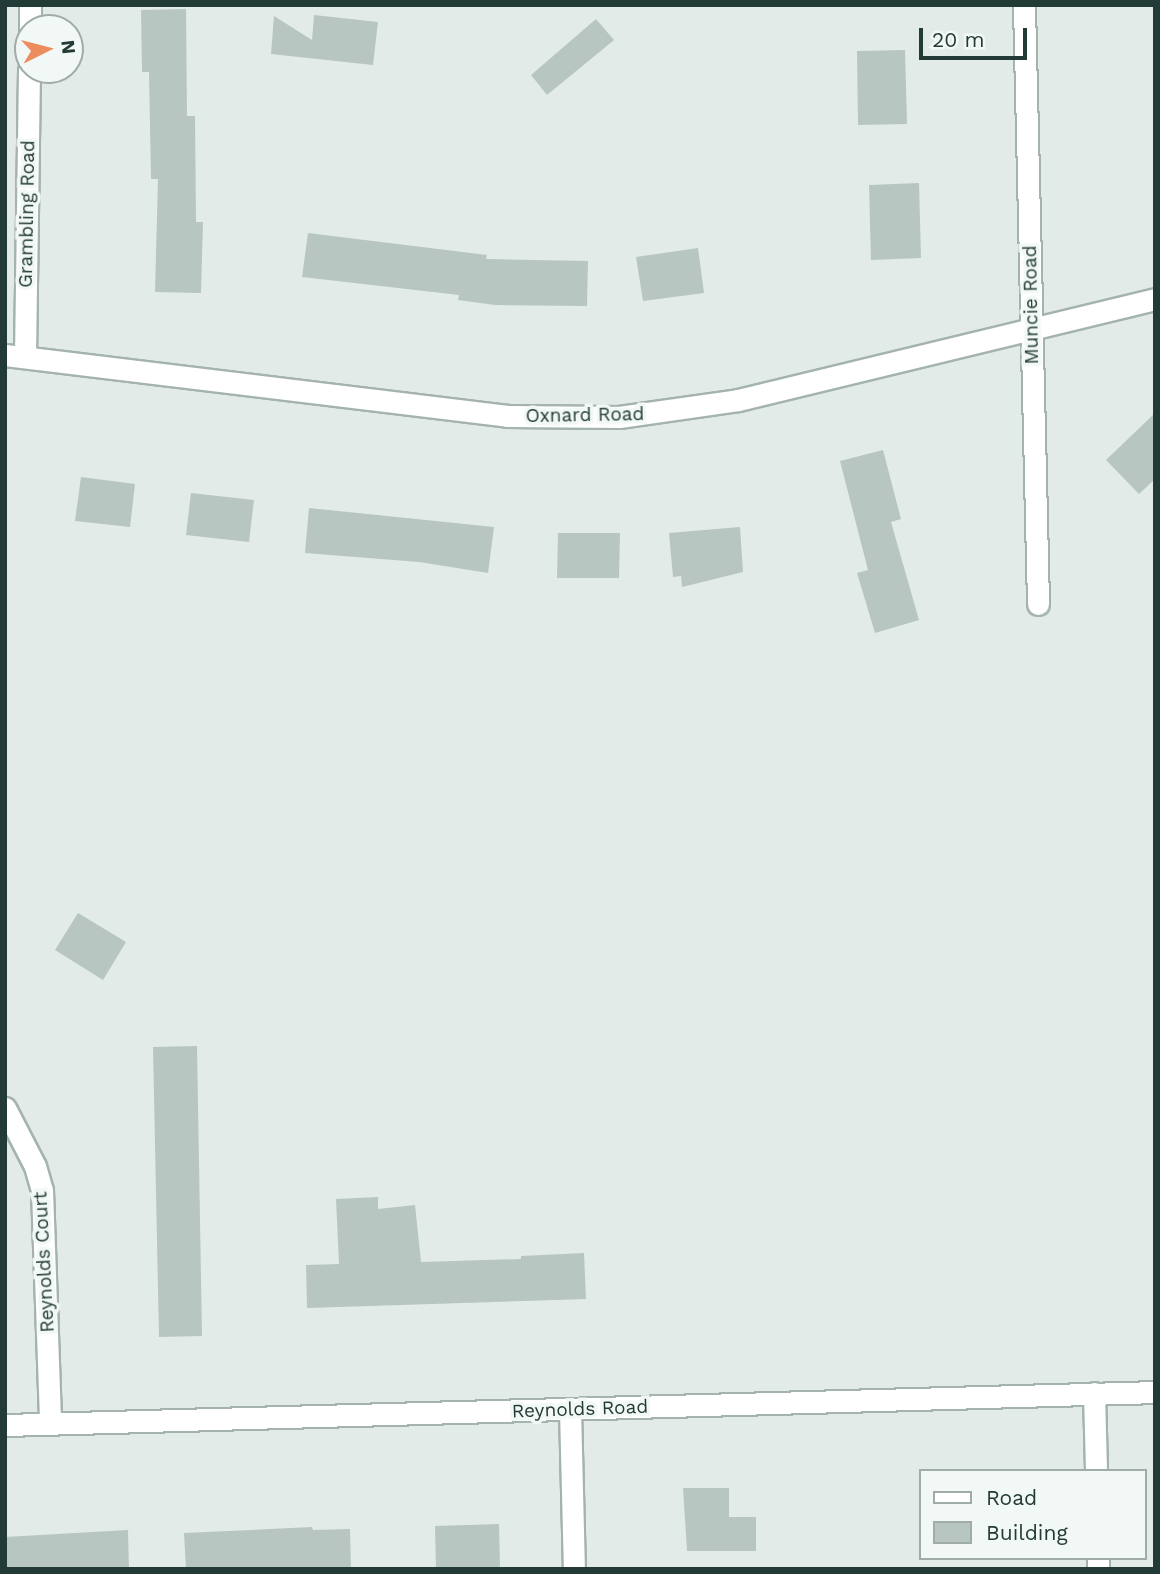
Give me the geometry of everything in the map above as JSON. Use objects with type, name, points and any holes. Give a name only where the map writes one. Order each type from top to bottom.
[{"type":"street","name":"Muncie Road","points":[[1024,5],[1038,604]]},
{"type":"street","name":"Grambling Road","points":[[15,356],[28,84]]},
{"type":"street","name":"Oxnard Road","points":[[15,356],[508,416],[606,418],[661,413],[738,400],[1155,299]]},
{"type":"street","name":"Reynolds Court","points":[[5,1108],[35,1166],[42,1190],[50,1423]]},
{"type":"street","name":"Reynolds Road","points":[[5,1425],[1155,1392]]},
{"type":"street","points":[[1094,1393],[1096,1469]]},
{"type":"street","points":[[570,1409],[574,1569]]},
{"type":"building","points":[[186,9],[187,116],[195,116],[196,222],[203,222],[201,293],[155,292],[158,179],[151,179],[149,72],[142,72],[141,10]]},
{"type":"building","points":[[314,15],[378,22],[373,65],[271,54],[274,16],[312,40]]},
{"type":"building","points":[[596,19],[614,40],[547,95],[531,75]]},
{"type":"building","points":[[905,50],[907,124],[858,125],[857,51]]},
{"type":"building","points":[[919,183],[921,258],[871,260],[869,185]]},
{"type":"building","points":[[308,233],[487,255],[486,259],[588,261],[587,306],[495,305],[458,300],[459,295],[302,277]]},
{"type":"building","points":[[698,248],[704,293],[643,301],[636,257]]},
{"type":"building","points":[[1155,413],[1155,479],[1139,494],[1106,460]]},
{"type":"building","points":[[883,450],[901,519],[891,522],[919,620],[875,633],[857,573],[868,570],[840,461]]},
{"type":"building","points":[[81,477],[135,484],[130,527],[75,521]]},
{"type":"building","points":[[191,493],[254,500],[249,542],[186,535]]},
{"type":"building","points":[[309,508],[494,527],[488,573],[419,562],[305,553]]},
{"type":"building","points":[[740,527],[743,572],[682,587],[681,576],[673,577],[669,533]]},
{"type":"building","points":[[558,533],[620,533],[619,578],[557,578]]},
{"type":"building","points":[[78,913],[126,942],[103,980],[55,950]]},
{"type":"building","points":[[197,1046],[202,1336],[159,1337],[153,1047]]},
{"type":"building","points":[[378,1197],[378,1209],[415,1205],[421,1262],[521,1259],[521,1256],[584,1253],[586,1299],[307,1308],[306,1265],[339,1264],[336,1199]]},
{"type":"building","points":[[683,1488],[729,1488],[729,1517],[756,1517],[756,1551],[687,1551]]},
{"type":"building","points":[[499,1524],[500,1569],[436,1569],[435,1526]]},
{"type":"building","points":[[312,1527],[313,1530],[350,1529],[351,1569],[186,1569],[184,1533]]},
{"type":"building","points":[[128,1530],[129,1569],[5,1569],[5,1537]]}]
